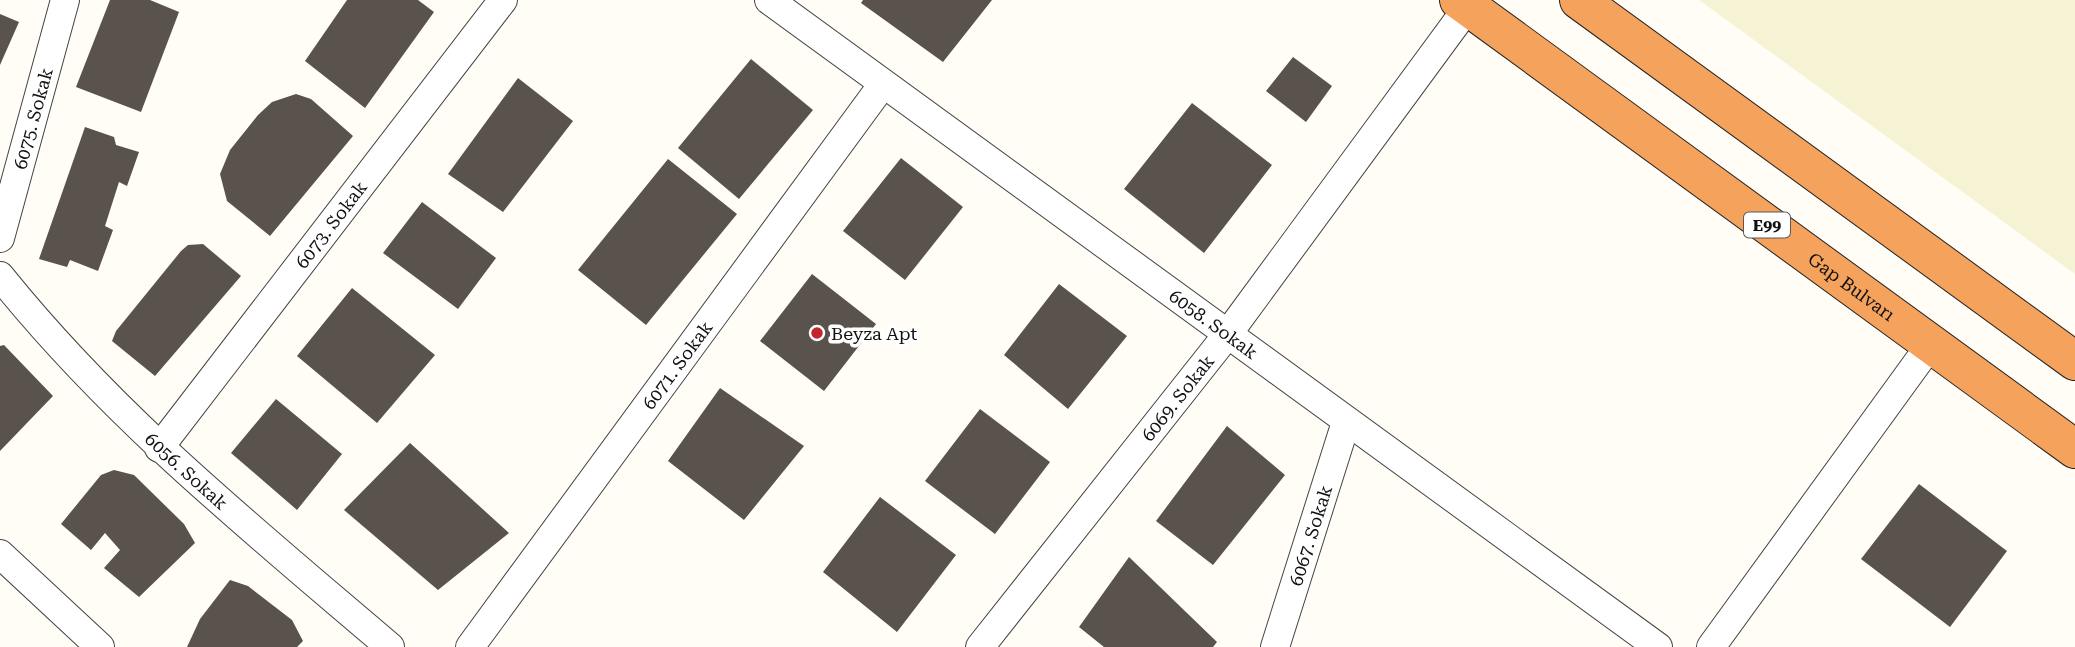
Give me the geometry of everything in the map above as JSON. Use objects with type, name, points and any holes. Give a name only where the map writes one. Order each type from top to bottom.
[{"type":"highway","points":[[1579,0],[2075,361]]},
{"type":"highway","name":"Gap Bulvarı","points":[[1464,4],[2075,449]]},
{"type":"street","name":"6075. Sokak","points":[[0,238],[65,0]]},
{"type":"street","name":"6073. Sokak","points":[[159,448],[503,0]]},
{"type":"street","name":"6058. Sokak","points":[[769,0],[1658,647]]},
{"type":"street","name":"6069. Sokak","points":[[980,647],[1227,335],[1464,4]]},
{"type":"street","name":"6071. Sokak","points":[[470,647],[883,84]]},
{"type":"street","name":"6056. Sokak","points":[[0,276],[52,340],[159,448],[390,647]]},
{"type":"street","points":[[1711,647],[1931,344]]},
{"type":"street","name":"6067. Sokak","points":[[1275,647],[1346,422]]},
{"type":"street","points":[[0,554],[100,647]]},
{"type":"shaded area","points":[[1699,0],[2075,0],[2075,274]]},
{"type":"building","points":[[110,0],[150,0],[179,12],[141,112],[76,87]]},
{"type":"building","points":[[347,0],[418,0],[434,12],[365,108],[305,61]]},
{"type":"building","points":[[863,0],[992,0],[943,62],[861,3]]},
{"type":"building","points":[[0,14],[19,22],[0,65]]},
{"type":"building","points":[[1293,57],[1332,86],[1306,122],[1266,91]]},
{"type":"building","points":[[751,59],[813,110],[739,199],[678,148]]},
{"type":"building","points":[[518,78],[573,121],[503,212],[448,174]]},
{"type":"building","points":[[296,94],[311,99],[353,136],[270,236],[227,201],[220,174],[230,150],[258,115],[272,102]]},
{"type":"building","points":[[1192,103],[1272,165],[1204,253],[1124,189]]},
{"type":"building","points":[[85,127],[114,137],[116,145],[139,152],[127,186],[119,182],[105,226],[113,230],[98,271],[70,260],[67,267],[39,259]]},
{"type":"building","points":[[901,158],[963,207],[905,280],[843,231]]},
{"type":"building","points":[[668,159],[737,214],[646,325],[578,270]]},
{"type":"building","points":[[422,202],[496,258],[458,309],[383,253]]},
{"type":"building","points":[[203,244],[241,276],[155,376],[112,341],[116,331],[181,251],[188,245]]},
{"type":"building","name":"Beyza Apt","points":[[812,274],[876,324],[824,391],[760,341]]},
{"type":"building","points":[[1059,284],[1127,336],[1068,409],[1004,355]]},
{"type":"building","points":[[352,288],[435,355],[377,423],[297,356]]},
{"type":"building","points":[[4,345],[53,396],[0,451],[0,346]]},
{"type":"building","points":[[720,388],[804,446],[744,520],[668,461]]},
{"type":"building","points":[[276,399],[342,454],[297,510],[231,453]]},
{"type":"building","points":[[980,409],[1050,462],[995,534],[925,481]]},
{"type":"building","points":[[1227,426],[1285,475],[1213,565],[1156,521]]},
{"type":"building","points":[[410,443],[509,533],[438,590],[344,510]]},
{"type":"building","points":[[114,470],[134,475],[184,524],[195,543],[139,597],[104,568],[120,550],[105,533],[91,550],[61,524],[101,475]]},
{"type":"building","points":[[1919,484],[2007,551],[1950,627],[1861,559]]},
{"type":"building","points":[[880,497],[956,555],[897,632],[823,572]]},
{"type":"building","points":[[1129,557],[1217,642],[1213,647],[1104,647],[1079,627]]},
{"type":"building","points":[[230,580],[248,586],[292,620],[303,641],[297,647],[187,647],[200,619]]},
{"type":"place","name":"Beyza Apt","points":[[817,333]]}]
